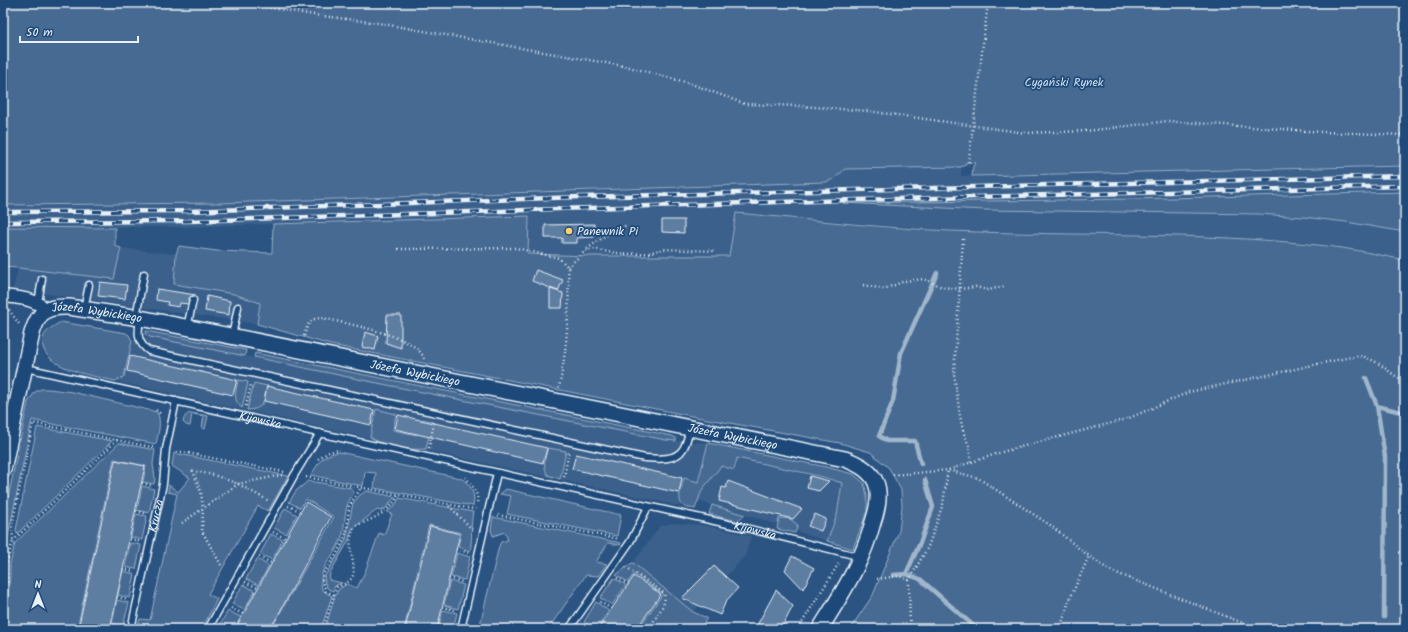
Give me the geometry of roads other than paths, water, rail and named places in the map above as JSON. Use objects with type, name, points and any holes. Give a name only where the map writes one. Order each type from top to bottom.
[{"type":"street","name":"Józefa Wybickiego","points":[[3,296],[28,299],[42,306],[84,309],[232,336],[856,463],[866,470],[876,482],[878,493],[876,510],[870,535],[862,557]]},
{"type":"street","points":[[3,470],[24,368],[35,322],[42,306]]},
{"type":"street","points":[[820,629],[846,588],[862,557]]},
{"type":"lane","points":[[144,274],[138,329],[140,342],[143,347],[149,351],[645,458],[669,458],[677,455],[683,450],[690,428]]},
{"type":"lane","points":[[42,279],[42,306]]},
{"type":"lane","points":[[84,309],[89,285]]},
{"type":"lane","points":[[187,328],[193,300]]},
{"type":"lane","points":[[232,336],[238,307]]},
{"type":"lane","name":"Kijowska","points":[[24,368],[746,528],[862,557]]},
{"type":"lane","name":"Krucza","points":[[131,629],[163,484],[166,449],[176,401]]},
{"type":"lane","points":[[208,629],[278,506],[294,474],[320,433]]},
{"type":"lane","points":[[461,629],[497,473]]},
{"type":"lane","points":[[569,629],[630,542],[648,507]]},
{"type":"waterway","points":[[921,464],[915,441],[887,441],[879,436],[893,401],[901,353],[937,273]]},
{"type":"waterway","points":[[1366,378],[1377,406],[1385,457],[1384,617]]},
{"type":"waterway","points":[[1377,406],[1405,413]]},
{"type":"waterway","points":[[893,575],[906,574],[920,543],[933,507],[925,480]]},
{"type":"waterway","points":[[906,574],[920,579],[977,629]]},
{"type":"railway","points":[[3,212],[188,211],[579,197],[1405,176]]},
{"type":"railway","points":[[3,222],[188,221],[778,202],[1405,186]]},
{"type":"place","name":"Panewnik Pi","points":[[569,231]]},
{"type":"park label","name":"Cygański Rynek","points":[[1064,82]]}]
